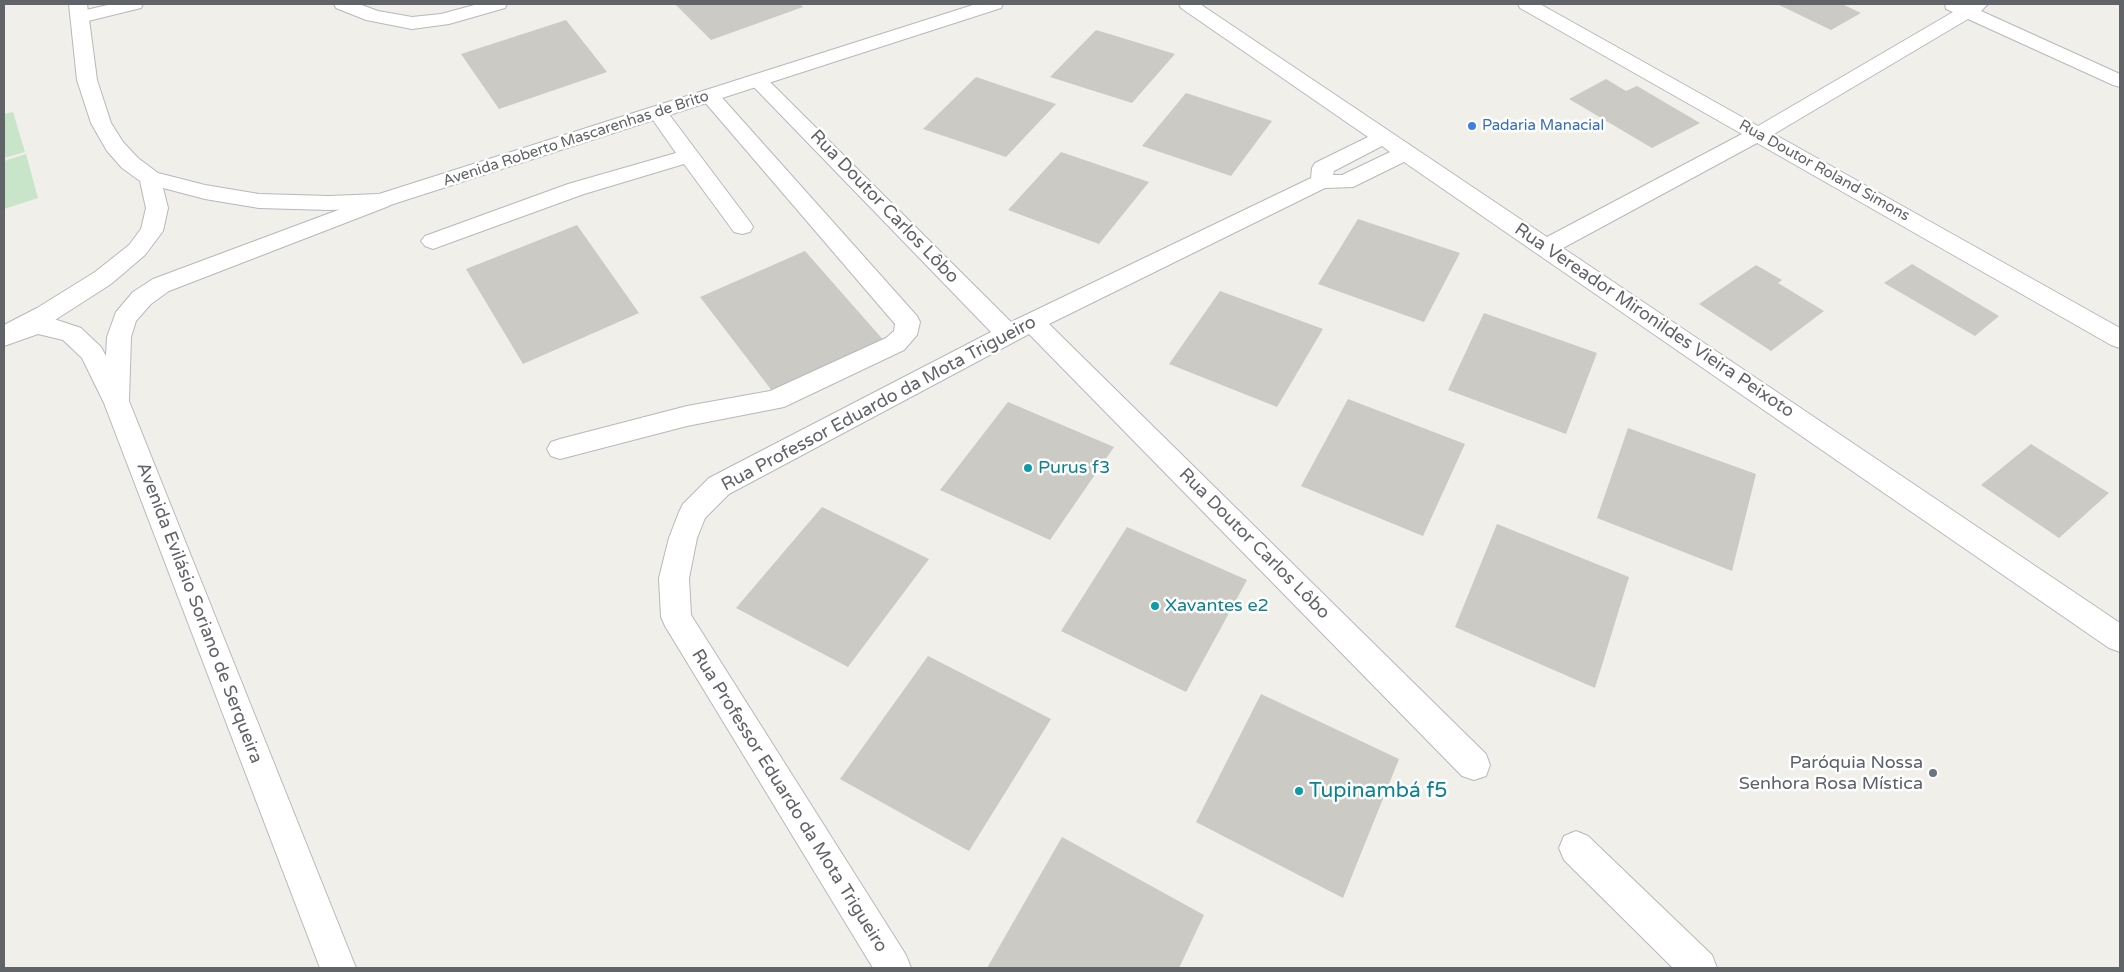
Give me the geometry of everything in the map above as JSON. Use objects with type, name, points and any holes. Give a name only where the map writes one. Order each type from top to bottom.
[{"type":"street","points":[[79,10],[134,4]]},
{"type":"street","points":[[343,4],[372,16],[412,23],[442,20],[498,4]]},
{"type":"street","points":[[372,16],[392,4]]},
{"type":"street","name":"Avenida Roberto Mascarenhas de Brito","points":[[79,10],[87,80],[101,123],[115,146],[130,163],[150,178],[204,192],[259,201],[329,203],[381,201],[994,4]]},
{"type":"street","name":"Rua Vereador Mironildes Vieira Peixoto","points":[[1188,4],[2120,638]]},
{"type":"street","name":"Rua Doutor Roland Simons","points":[[1527,4],[2120,339]]},
{"type":"street","points":[[1547,247],[1801,111],[1965,6],[2120,81]]},
{"type":"street","name":"Rua Doutor Carlos Lôbo","points":[[758,81],[1021,329],[1474,765]]},
{"type":"street","points":[[560,450],[687,416],[775,400],[895,344],[904,335],[908,322],[710,96]]},
{"type":"street","points":[[658,113],[688,156],[742,226]]},
{"type":"street","points":[[1322,181],[1323,168],[1384,137]]},
{"type":"street","name":"Rua Professor Eduardo da Mota Trigueiro","points":[[893,968],[676,618],[674,578],[682,538],[693,512],[719,486],[1021,329],[1322,181],[1345,182],[1407,152]]},
{"type":"street","points":[[433,240],[576,189],[688,156]]},
{"type":"street","points":[[4,336],[46,314],[103,278],[137,250],[152,230],[156,208],[150,178]]},
{"type":"street","points":[[117,403],[119,337],[125,318],[142,298],[161,285],[186,274],[381,201]]},
{"type":"street","name":"Avenida Evilásio Soriano de Serqueira","points":[[4,336],[37,325],[72,334],[92,353],[117,403],[338,968]]},
{"type":"street","points":[[1576,848],[1699,968]]},
{"type":"green space","points":[[13,112],[25,152],[4,158],[4,114]]},
{"type":"green space","points":[[26,154],[38,198],[4,209],[4,161]]},
{"type":"building","points":[[675,4],[800,4],[803,7],[711,40]]},
{"type":"building","points":[[1777,4],[1842,4],[1861,13],[1831,30]]},
{"type":"building","points":[[566,20],[607,72],[499,109],[461,54]]},
{"type":"building","points":[[1096,30],[1175,54],[1132,103],[1050,77]]},
{"type":"building","points":[[976,77],[1056,104],[1006,157],[923,129]]},
{"type":"building","points":[[1606,79],[1626,91],[1637,86],[1700,123],[1652,148],[1569,99]]},
{"type":"building","points":[[1186,93],[1272,121],[1231,176],[1142,146]]},
{"type":"building","points":[[1061,152],[1149,182],[1099,244],[1008,210]]},
{"type":"building","points":[[1358,219],[1460,253],[1424,322],[1318,284]]},
{"type":"building","points":[[577,225],[639,313],[523,364],[466,269]]},
{"type":"building","points":[[805,251],[886,343],[776,396],[700,297]]},
{"type":"building","points":[[1912,264],[1999,316],[1975,336],[1884,283]]},
{"type":"building","points":[[1756,265],[1782,280],[1778,283],[1824,311],[1771,351],[1699,304]]},
{"type":"building","points":[[1220,291],[1323,329],[1277,407],[1169,364]]},
{"type":"building","points":[[1484,313],[1597,353],[1566,434],[1448,390]]},
{"type":"building","points":[[1348,399],[1465,444],[1423,536],[1301,486]]},
{"type":"building","name":"Purus f3","points":[[1008,402],[1114,447],[1050,540],[940,490]]},
{"type":"building","points":[[1628,428],[1756,474],[1732,571],[1597,518]]},
{"type":"building","points":[[2031,444],[2109,493],[2059,538],[1981,485]]},
{"type":"building","points":[[822,507],[929,559],[848,667],[736,608]]},
{"type":"building","points":[[1497,524],[1629,577],[1595,688],[1455,627]]},
{"type":"building","name":"Xavantes e2","points":[[1127,527],[1247,580],[1186,692],[1061,631]]},
{"type":"building","points":[[928,656],[1051,719],[969,851],[840,779]]},
{"type":"building","name":"Tupinambá f5","points":[[1261,694],[1399,759],[1343,898],[1196,822]]},
{"type":"building","points":[[1062,837],[1204,915],[1179,968],[987,968]]},
{"type":"place","name":"Padaria Manacial","points":[[1472,126]]},
{"type":"place","name":"Purus f3","points":[[1028,468]]},
{"type":"place","name":"Xavantes e2","points":[[1155,606]]},
{"type":"place","name":"Paróquia Nossa Senhora Rosa Mística","points":[[1933,773]]},
{"type":"place","name":"Tupinambá f5","points":[[1299,791]]}]
